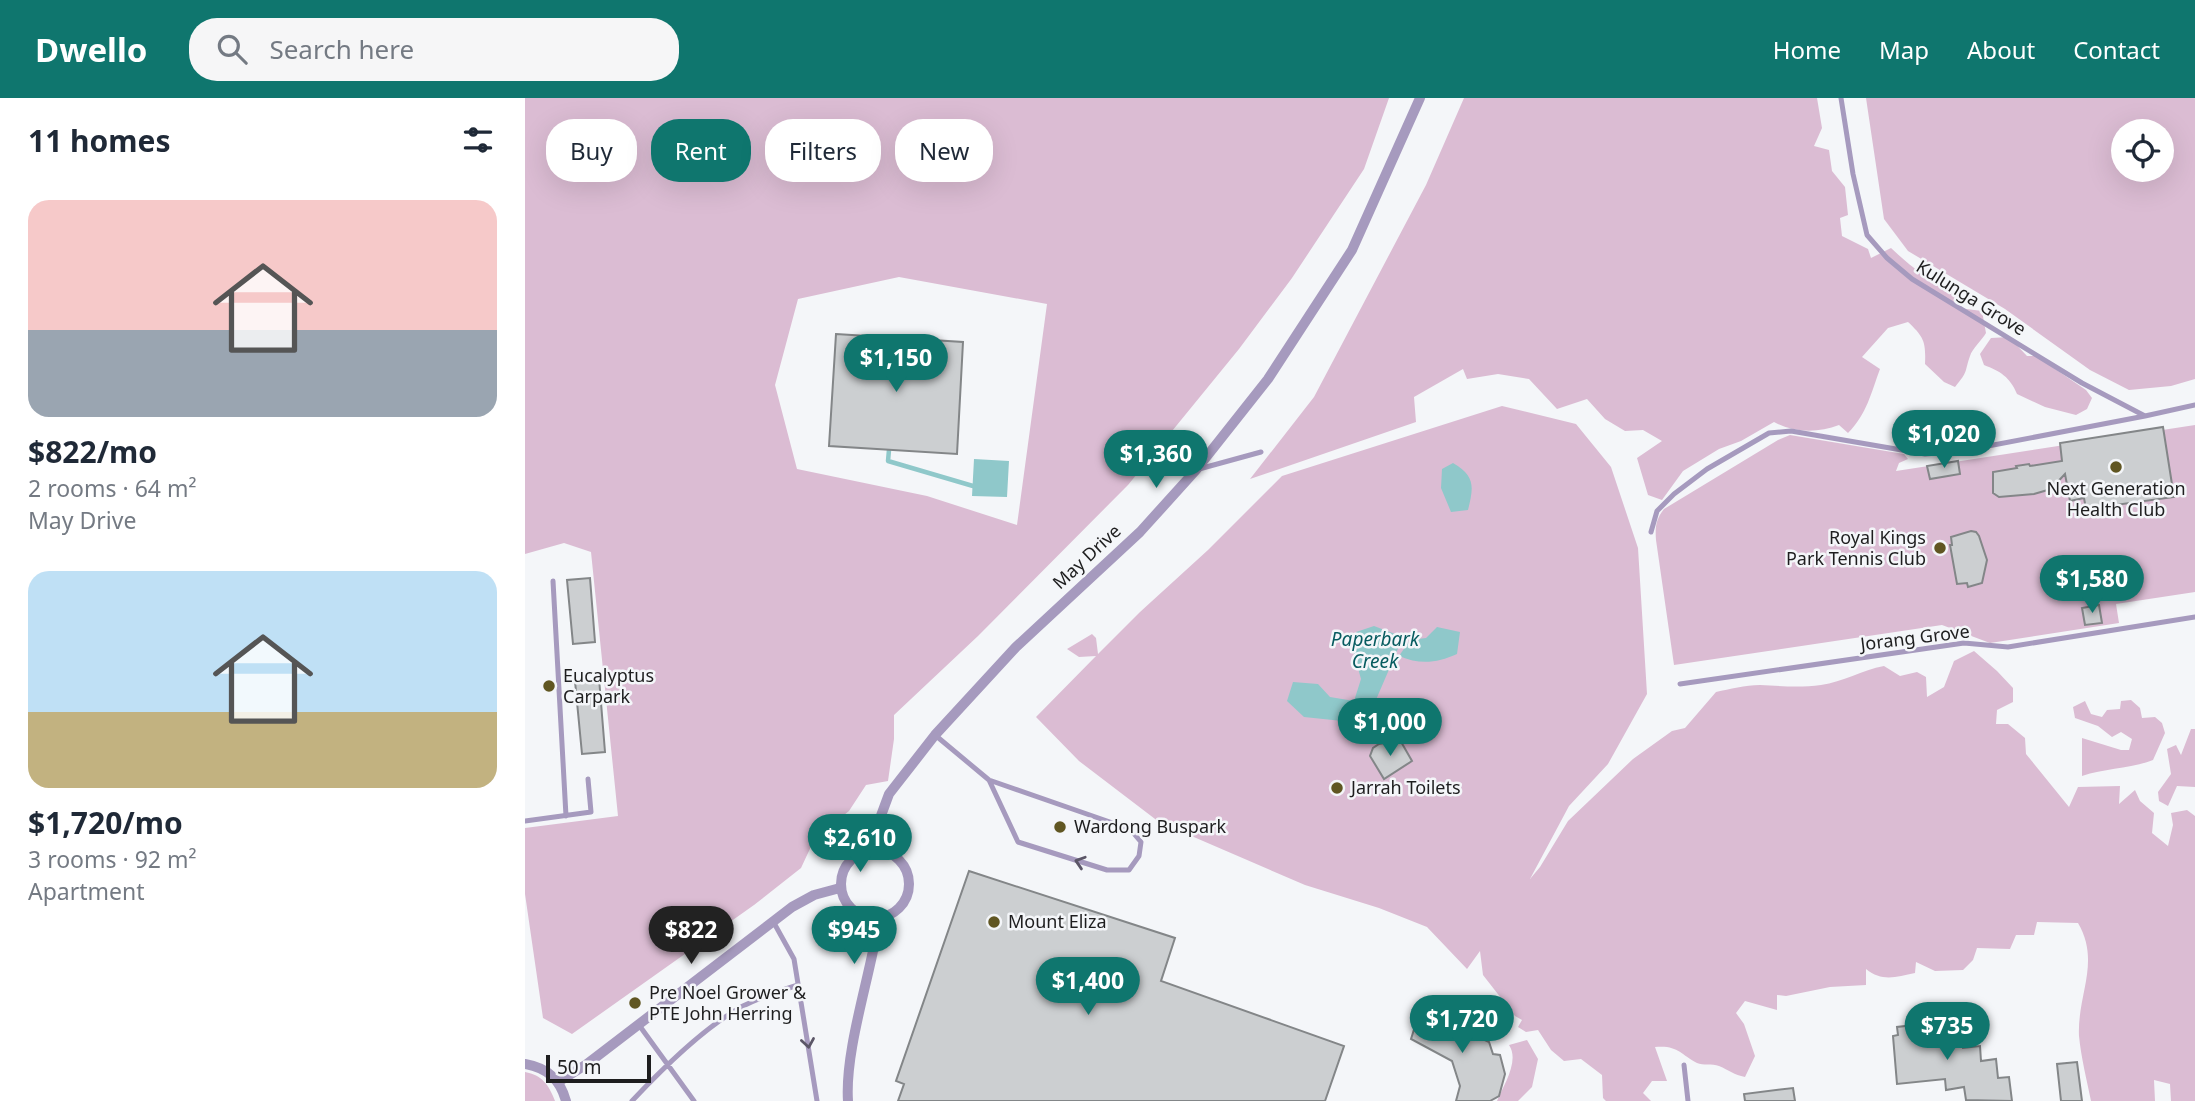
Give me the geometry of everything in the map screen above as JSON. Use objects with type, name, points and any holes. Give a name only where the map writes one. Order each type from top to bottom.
[{"type":"street","name":"May Drive","points":[[876,850],[879,821],[889,794],[935,735],[1016,647],[1140,532],[1196,470],[1268,379],[1352,250],[1420,98]]},
{"type":"street","points":[[864,851],[888,852],[906,869],[909,880],[908,893],[903,904],[895,913],[883,918],[860,916],[850,909],[840,888],[846,865],[864,851]]},
{"type":"street","points":[[558,1082],[587,1064],[792,907],[814,895],[840,888]]},
{"type":"street","points":[[848,1101],[849,1072],[874,946],[871,919]]},
{"type":"street","points":[[525,1064],[538,1066],[558,1082],[566,1101]]},
{"type":"lane","name":"Kulunga Grove","points":[[1841,98],[1853,174],[1867,235],[1887,258],[1923,286],[2082,383],[2145,416]]},
{"type":"lane","points":[[1651,531],[1657,511],[1674,494],[1707,469],[1769,433],[1791,432],[1925,454],[1962,451],[2195,405]]},
{"type":"lane","points":[[1196,470],[1261,453]]},
{"type":"lane","points":[[553,581],[566,816]]},
{"type":"lane","name":"Jorang Grove","points":[[1680,684],[1964,642],[2008,647],[2195,617]]},
{"type":"lane","points":[[935,735],[989,780],[1130,830],[1141,842],[1139,856],[1129,870],[1107,870],[1018,842],[989,780]]},
{"type":"lane","points":[[525,821],[591,812],[588,779]]},
{"type":"lane","points":[[773,923],[795,958],[817,1101]]},
{"type":"lane","points":[[632,1101],[667,1063],[741,1007],[798,985]]},
{"type":"lane","points":[[639,1025],[694,1101]]},
{"type":"lane","points":[[1685,1065],[1688,1101]]},
{"type":"shaded area","points":[[525,98],[1389,98],[1364,169],[1292,278],[1239,349],[1128,485],[978,636],[894,715],[894,739],[888,781],[866,785],[849,811],[815,838],[801,868],[754,905],[572,1034],[543,1018],[525,894],[525,828],[618,816],[591,552],[564,543],[525,554]],"holes":[[[899,277],[1047,304],[1017,525],[927,496],[797,469],[775,385],[798,299]]]},
{"type":"shaded area","points":[[1464,98],[1817,98],[1822,128],[1814,146],[1829,150],[1832,171],[1845,187],[1848,215],[1840,218],[1842,236],[1868,249],[1871,258],[1891,248],[1934,281],[1951,288],[1959,308],[1982,311],[1986,333],[1971,353],[1964,374],[1955,387],[1944,382],[1925,364],[1923,340],[1908,322],[1888,328],[1862,357],[1880,369],[1864,411],[1848,433],[1839,425],[1806,431],[1774,422],[1741,441],[1719,449],[1683,471],[1662,500],[1648,495],[1637,458],[1662,441],[1643,430],[1625,431],[1605,419],[1587,399],[1557,409],[1529,379],[1498,374],[1467,379],[1463,369],[1414,397],[1416,422],[1250,479],[1314,397],[1426,185]]},
{"type":"shaded area","points":[[1866,98],[2195,98],[2195,379],[2171,386],[2129,390],[2090,370],[2005,309],[1908,251],[1884,219]]},
{"type":"shaded area","points":[[2009,337],[2027,356],[2036,356],[2086,390],[2092,398],[2087,409],[2076,415],[2045,407],[2017,394],[2004,375],[1984,365],[1980,354],[1991,338]]},
{"type":"shaded area","points":[[1502,406],[1576,424],[1611,467],[1638,548],[1647,694],[1608,764],[1569,806],[1530,879],[1568,821],[1633,759],[1672,731],[1685,728],[1716,692],[1754,685],[1821,685],[1884,666],[1900,676],[1917,672],[1926,677],[1927,697],[1944,687],[1954,661],[1974,651],[2013,688],[2013,702],[1997,710],[1996,724],[2008,724],[2025,738],[2026,754],[2069,807],[2078,787],[2120,786],[2119,804],[2135,790],[2140,801],[2154,813],[2152,833],[2168,846],[2173,825],[2171,813],[2187,810],[2195,816],[2195,1101],[2171,1101],[2170,1084],[2154,1080],[2155,1101],[2091,1101],[2079,1036],[2088,965],[2085,937],[2078,923],[2037,922],[2034,935],[2016,935],[2010,949],[1977,948],[1973,960],[1963,970],[1935,971],[1916,962],[1915,973],[1889,977],[1878,976],[1866,969],[1866,985],[1777,995],[1777,1010],[1745,1001],[1736,1013],[1744,1024],[1755,1056],[1745,1077],[1716,1065],[1697,1063],[1674,1049],[1655,1047],[1667,1081],[1652,1081],[1643,1093],[1651,1101],[1606,1101],[1603,1098],[1602,1075],[1581,1059],[1564,1061],[1551,1050],[1538,1030],[1526,1032],[1518,1027],[1522,1020],[1515,1016],[1483,975],[1480,951],[1467,969],[1427,927],[1379,908],[1305,885],[1159,822],[1079,761],[1036,717],[1096,656],[1079,657],[1067,649],[1092,634],[1096,638],[1098,654],[1282,476]]},
{"type":"shaded area","name":"Royal Kings Park Tennis Club","points":[[2195,425],[2195,592],[2116,604],[2119,623],[1990,643],[1942,625],[1674,665],[1656,540],[1659,516],[1664,509],[1778,440],[1790,435],[1904,454],[1908,459],[1899,463],[1896,471]]},
{"type":"shaded area","points":[[2131,700],[2140,708],[2142,718],[2155,717],[2162,723],[2165,733],[2153,760],[2082,776],[2082,738],[2121,750],[2129,750],[2132,739],[2121,732],[2112,737],[2098,726],[2075,718],[2073,707],[2085,701],[2091,714],[2102,717],[2107,710],[2120,709],[2121,701]]},
{"type":"shaded area","points":[[2191,729],[2195,729],[2195,787],[2177,786],[2168,806],[2159,801],[2158,792],[2171,774],[2167,749],[2176,745],[2181,755]]},
{"type":"shaded area","points":[[1527,1040],[1538,1059],[1532,1087],[1518,1101],[1497,1101],[1512,1066],[1512,1051],[1509,1045]]},
{"type":"shaded area","points":[[525,1072],[544,1082],[555,1101],[525,1101]]},
{"type":"water","points":[[974,459],[1009,461],[1007,497],[972,496]]},
{"type":"water","points":[[1453,463],[1465,472],[1471,482],[1468,510],[1451,512],[1441,488],[1442,469]]},
{"type":"water","name":"Paperbark Creek","points":[[1374,626],[1403,637],[1369,716],[1352,722],[1304,717],[1287,701],[1293,682],[1318,684],[1330,697],[1354,701],[1361,679],[1354,654],[1356,632]]},
{"type":"water","points":[[1437,627],[1460,632],[1457,654],[1428,662],[1399,656],[1410,640],[1426,638]]},
{"type":"building","points":[[836,334],[963,342],[957,454],[829,446]]},
{"type":"building","name":"Next Generation Health Club","points":[[2163,427],[2174,497],[2086,509],[2084,498],[2070,501],[2065,474],[2051,489],[2034,494],[1999,497],[1993,493],[1993,472],[2017,468],[2016,466],[2062,461],[2060,443]]},
{"type":"building","points":[[1958,461],[1960,474],[1930,479],[1927,466]]},
{"type":"building","points":[[1971,531],[1979,536],[1987,560],[1982,583],[1968,587],[1967,583],[1957,584],[1950,545],[1951,537]]},
{"type":"building","points":[[590,578],[595,642],[573,644],[567,580]]},
{"type":"building","points":[[2099,605],[2102,623],[2085,625],[2082,608]]},
{"type":"building","points":[[599,678],[605,752],[582,754],[575,681]]},
{"type":"building","points":[[1400,740],[1412,761],[1384,779],[1370,756],[1373,748],[1379,744]]},
{"type":"building","points":[[969,871],[1175,938],[1161,981],[1344,1046],[1325,1101],[898,1101],[904,1084],[896,1081]]},
{"type":"building","points":[[1423,1001],[1436,1009],[1437,1026],[1452,1017],[1463,1019],[1474,1035],[1489,1042],[1493,1054],[1500,1055],[1505,1074],[1499,1096],[1490,1101],[1456,1101],[1460,1086],[1452,1061],[1411,1039]]},
{"type":"building","points":[[1959,1020],[1963,1048],[1980,1046],[1981,1061],[1996,1059],[1998,1078],[2009,1077],[2012,1101],[1966,1100],[1964,1087],[1946,1090],[1945,1079],[1897,1084],[1893,1036],[1898,1035],[1897,1027]]},
{"type":"building","points":[[2077,1062],[2082,1101],[2061,1101],[2057,1064]]},
{"type":"building","points":[[1793,1088],[1795,1101],[1745,1101],[1744,1094]]},
{"type":"waterway","points":[[889,450],[888,461],[973,486]]},
{"type":"place","name":"Next Generation Health Club","points":[[2116,467]]},
{"type":"place","name":"Royal Kings Park Tennis Club","points":[[1940,548]]},
{"type":"place","name":"Eucalyptus Carpark","points":[[549,686]]},
{"type":"place","name":"Jarrah Toilets","points":[[1337,788]]},
{"type":"place","name":"Wardong Buspark","points":[[1060,827]]},
{"type":"place","name":"Mount Eliza","points":[[994,922]]},
{"type":"place","name":"Pre Noel Grower & PTE John Herring","points":[[635,1003]]}]
